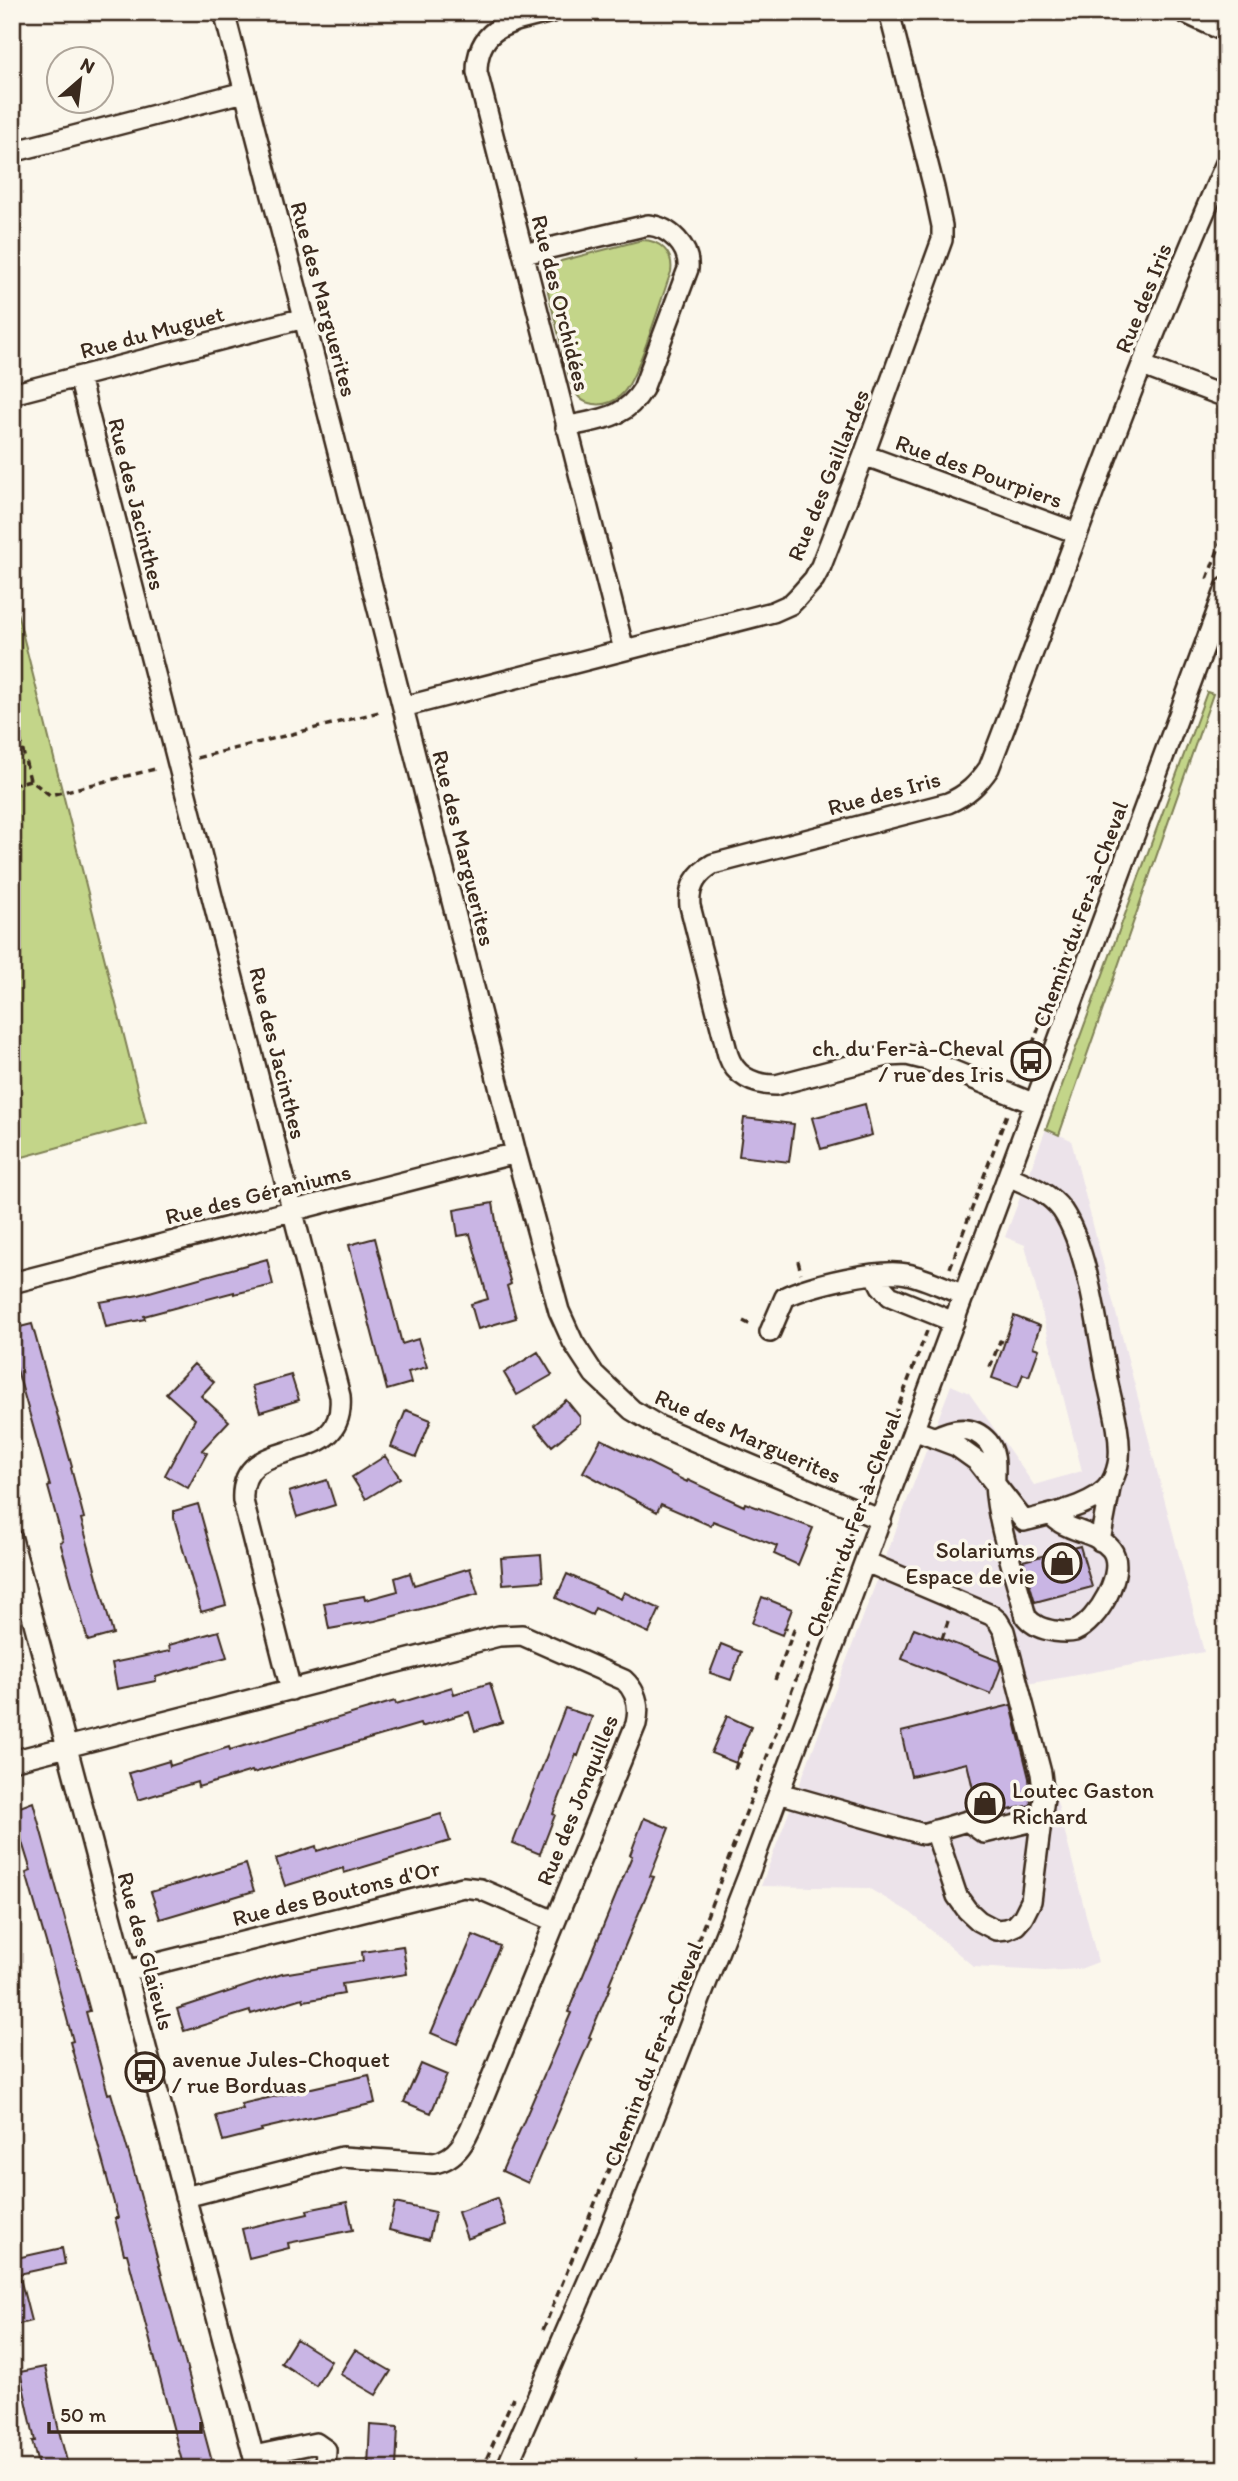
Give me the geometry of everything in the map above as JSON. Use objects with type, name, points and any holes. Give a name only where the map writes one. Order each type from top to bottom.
[{"type":"street","name":"Rue des Marguerites","points":[[224,12],[304,318],[396,708],[563,1323],[586,1364],[606,1387],[632,1410],[659,1426],[881,1520]]},
{"type":"street","name":"Rue des Orchidées","points":[[552,12],[497,28],[482,44],[477,72],[624,650]]},
{"type":"street","name":"Rue des Gaillardes","points":[[396,708],[773,612],[791,604],[814,579],[864,455],[939,248],[942,233],[934,188],[889,12]]},
{"type":"street","points":[[1183,12],[1226,32]]},
{"type":"street","points":[[12,152],[244,92]]},
{"type":"street","name":"Rue des Iris","points":[[1035,1104],[927,1060],[908,1055],[887,1056],[776,1085],[759,1084],[747,1078],[735,1069],[728,1055],[689,897],[698,874],[713,864],[948,803],[965,795],[989,768],[1176,278],[1226,163]]},
{"type":"street","points":[[524,254],[648,225],[657,226],[674,236],[687,256],[688,269],[643,389],[628,408],[616,415],[566,427]]},
{"type":"street","name":"Rue du Muguet","points":[[12,394],[304,318]]},
{"type":"street","points":[[1143,366],[1226,397]]},
{"type":"street","name":"Rue des Jacinthes","points":[[79,377],[340,1396],[339,1416],[334,1429],[326,1438],[253,1466],[244,1482],[242,1494],[291,1689]]},
{"type":"street","name":"Rue des Pourpiers","points":[[864,455],[1077,533]]},
{"type":"street","name":"Chemin du Fer-à-Cheval","points":[[506,2469],[609,2233],[779,1794],[1226,588]]},
{"type":"street","name":"Rue des Géraniums","points":[[12,1283],[516,1153]]},
{"type":"street","points":[[1008,1177],[1051,1197],[1063,1211],[1074,1233],[1089,1282],[1119,1448],[1118,1466],[1111,1483],[1100,1541]]},
{"type":"street","points":[[770,1332],[782,1301],[787,1296],[851,1277],[894,1272],[910,1275],[964,1295]]},
{"type":"street","points":[[875,1274],[890,1296],[954,1322]]},
{"type":"street","points":[[914,1430],[934,1438],[947,1431],[971,1430],[987,1441],[993,1450],[996,1463],[995,1483],[1005,1537],[1026,1617],[1042,1629],[1065,1632],[1076,1630],[1098,1611],[1113,1585],[1116,1566],[1111,1549],[1100,1541],[1063,1525],[1051,1514]]},
{"type":"street","points":[[995,1483],[1024,1521],[1090,1501],[1111,1483]]},
{"type":"street","name":"Rue des Glaïeuls","points":[[12,1539],[256,2462],[316,2443],[326,2450],[326,2469]]},
{"type":"street","points":[[866,1562],[978,1609],[998,1621],[1011,1650],[1041,1773],[1044,1798],[1031,1901],[1023,1917],[1007,1929],[996,1930],[987,1927],[967,1910],[957,1896],[935,1830]]},
{"type":"street","name":"Rue des Jonquilles","points":[[12,1761],[514,1634],[542,1643],[624,1680],[638,1703],[636,1724],[466,2139],[456,2153],[434,2164],[342,2157],[185,2197]]},
{"type":"street","points":[[779,1794],[923,1834],[967,1821],[984,1833],[1042,1819]]},
{"type":"street","name":"Rue des Boutons d'Or","points":[[126,1971],[463,1887],[480,1889],[554,1921]]},
{"type":"path","points":[[192,759],[396,708]]},
{"type":"path","points":[[12,716],[30,780],[50,795],[163,767]]},
{"type":"path","points":[[12,785],[30,780]]},
{"type":"path","points":[[946,1279],[1005,1118]]},
{"type":"path","name":"Chemin du Fer-à-Cheval","points":[[868,1486],[930,1322]]},
{"type":"path","points":[[990,1367],[1000,1341],[1005,1343]]},
{"type":"path","name":"Chemin du Fer-à-Cheval","points":[[656,2053],[850,1534]]},
{"type":"path","points":[[775,1680],[794,1630],[785,1628]]},
{"type":"path","points":[[735,1769],[744,1744]]},
{"type":"path","name":"Chemin du Fer-à-Cheval","points":[[542,2331],[639,2096]]},
{"type":"path","points":[[482,2469],[515,2394]]},
{"type":"shaded area","points":[[1046,1129],[1071,1140],[1204,1652],[1027,1684],[1098,1962],[1080,1969],[1045,1971],[974,1967],[911,1913],[868,1888],[761,1886],[951,1385],[969,1393],[1034,1485],[1082,1471],[1025,1245],[1005,1237]]},
{"type":"green space","points":[[642,240],[655,242],[664,249],[670,259],[671,272],[629,384],[614,401],[602,404],[586,402],[571,384],[548,292],[549,274],[561,261]]},
{"type":"green space","points":[[12,592],[146,1123],[12,1160]]},
{"type":"green space","points":[[1207,692],[1213,694],[1059,1135],[1046,1129]]},
{"type":"green space","points":[[293,2460],[304,2462],[311,2469],[273,2469],[276,2464],[287,2461],[288,2464]]},
{"type":"building","points":[[865,1104],[872,1135],[821,1149],[812,1118]]},
{"type":"building","points":[[744,1118],[794,1124],[789,1162],[739,1156]]},
{"type":"building","points":[[493,1203],[500,1245],[511,1284],[507,1286],[516,1318],[478,1329],[471,1304],[488,1299],[470,1234],[458,1236],[454,1210]]},
{"type":"building","points":[[375,1238],[402,1344],[418,1339],[427,1367],[408,1372],[411,1383],[387,1390],[349,1245]]},
{"type":"building","points":[[267,1259],[273,1285],[234,1292],[144,1316],[145,1319],[106,1327],[100,1302],[139,1295]]},
{"type":"building","points":[[1014,1316],[1040,1326],[1033,1347],[1039,1349],[1029,1376],[1023,1374],[1018,1387],[992,1378]]},
{"type":"building","points":[[32,1324],[72,1467],[84,1518],[81,1519],[113,1634],[88,1641],[60,1542],[63,1541],[48,1487],[50,1486],[12,1352],[12,1329]]},
{"type":"building","points":[[538,1352],[552,1375],[517,1395],[504,1373]]},
{"type":"building","points":[[194,1364],[214,1382],[201,1396],[229,1421],[202,1450],[207,1453],[188,1488],[165,1475],[195,1419],[166,1393]]},
{"type":"building","points":[[291,1375],[299,1400],[260,1412],[252,1386]]},
{"type":"building","points":[[566,1400],[580,1417],[580,1423],[552,1446],[535,1426]]},
{"type":"building","points":[[406,1410],[431,1420],[416,1457],[391,1447]]},
{"type":"building","points":[[601,1439],[687,1482],[688,1480],[744,1506],[745,1503],[813,1528],[798,1565],[774,1554],[777,1546],[713,1521],[711,1526],[661,1504],[657,1512],[583,1472]]},
{"type":"building","points":[[385,1456],[400,1478],[366,1499],[352,1477]]},
{"type":"building","points":[[327,1480],[335,1505],[297,1517],[289,1492]]},
{"type":"building","points":[[198,1504],[226,1605],[201,1612],[174,1518],[174,1511]]},
{"type":"building","points":[[1080,1546],[1092,1587],[1035,1602],[1023,1561]]},
{"type":"building","points":[[541,1555],[543,1581],[503,1584],[501,1558]]},
{"type":"building","points":[[470,1568],[478,1594],[375,1621],[329,1629],[324,1603],[364,1596],[365,1600],[398,1591],[395,1578],[410,1573],[414,1585]]},
{"type":"building","points":[[567,1574],[621,1599],[624,1592],[660,1609],[649,1633],[595,1608],[592,1615],[556,1598]]},
{"type":"building","points":[[762,1597],[792,1609],[782,1635],[752,1623]]},
{"type":"building","points":[[914,1628],[999,1661],[1001,1667],[991,1694],[902,1659]]},
{"type":"building","points":[[219,1631],[227,1657],[156,1677],[156,1681],[117,1689],[112,1663],[170,1651],[169,1645]]},
{"type":"building","points":[[721,1644],[741,1652],[731,1680],[710,1673]]},
{"type":"building","points":[[490,1683],[502,1722],[475,1731],[469,1712],[253,1773],[252,1771],[198,1787],[197,1782],[138,1800],[129,1773],[169,1761],[170,1766],[229,1747],[230,1750],[395,1701],[396,1704],[452,1687],[454,1694]]},
{"type":"building","points":[[1011,1705],[1029,1778],[1031,1805],[979,1815],[967,1763],[911,1776],[901,1732]]},
{"type":"building","points":[[565,1708],[592,1717],[540,1854],[513,1843]]},
{"type":"building","points":[[727,1716],[751,1727],[736,1763],[711,1753]]},
{"type":"building","points":[[33,1802],[90,2011],[86,2012],[108,2094],[111,2093],[133,2168],[214,2469],[184,2469],[127,2254],[124,2254],[115,2218],[118,2218],[70,2042],[73,2041],[26,1873],[31,1871],[12,1810]]},
{"type":"building","points":[[441,1814],[450,1841],[344,1873],[343,1868],[285,1886],[276,1859],[316,1846],[317,1851]]},
{"type":"building","points":[[644,1818],[669,1828],[650,1876],[654,1877],[609,1984],[611,1985],[589,2037],[591,2038],[528,2183],[502,2171],[571,2013],[568,2012],[632,1856],[630,1855]]},
{"type":"building","points":[[246,1864],[254,1891],[160,1919],[151,1892]]},
{"type":"building","points":[[473,1935],[500,1946],[457,2044],[431,2033]]},
{"type":"building","points":[[403,1946],[407,1974],[342,1984],[344,1994],[304,2001],[303,1998],[184,2031],[177,2009],[282,1974],[363,1961],[362,1952]]},
{"type":"building","points":[[421,2064],[447,2075],[431,2113],[404,2102]]},
{"type":"building","points":[[369,2075],[375,2103],[261,2129],[262,2131],[223,2141],[216,2116],[243,2109],[241,2104]]},
{"type":"building","points":[[497,2198],[506,2225],[467,2239],[458,2212]]},
{"type":"building","points":[[347,2202],[353,2230],[288,2243],[289,2248],[249,2258],[242,2229],[308,2214],[307,2210]]},
{"type":"building","points":[[395,2203],[435,2212],[429,2240],[389,2230]]},
{"type":"building","points":[[62,2248],[65,2264],[19,2274],[31,2321],[12,2326],[12,2259]]},
{"type":"building","points":[[296,2339],[331,2361],[316,2386],[281,2363]]},
{"type":"building","points":[[355,2350],[391,2371],[376,2395],[340,2374]]},
{"type":"building","points":[[45,2367],[69,2469],[39,2469],[32,2441],[35,2441],[20,2372]]},
{"type":"building","points":[[370,2425],[398,2427],[396,2468],[368,2467]]},
{"type":"place","name":"ch. du Fer-à-Cheval / rue des Iris","points":[[1031,1061]]},
{"type":"place","name":"Solariums Espace de vie","points":[[1062,1563]]},
{"type":"place","name":"Loutec Gaston Richard","points":[[985,1803]]},
{"type":"place","name":"avenue Jules-Choquet / rue Borduas","points":[[145,2072]]}]
